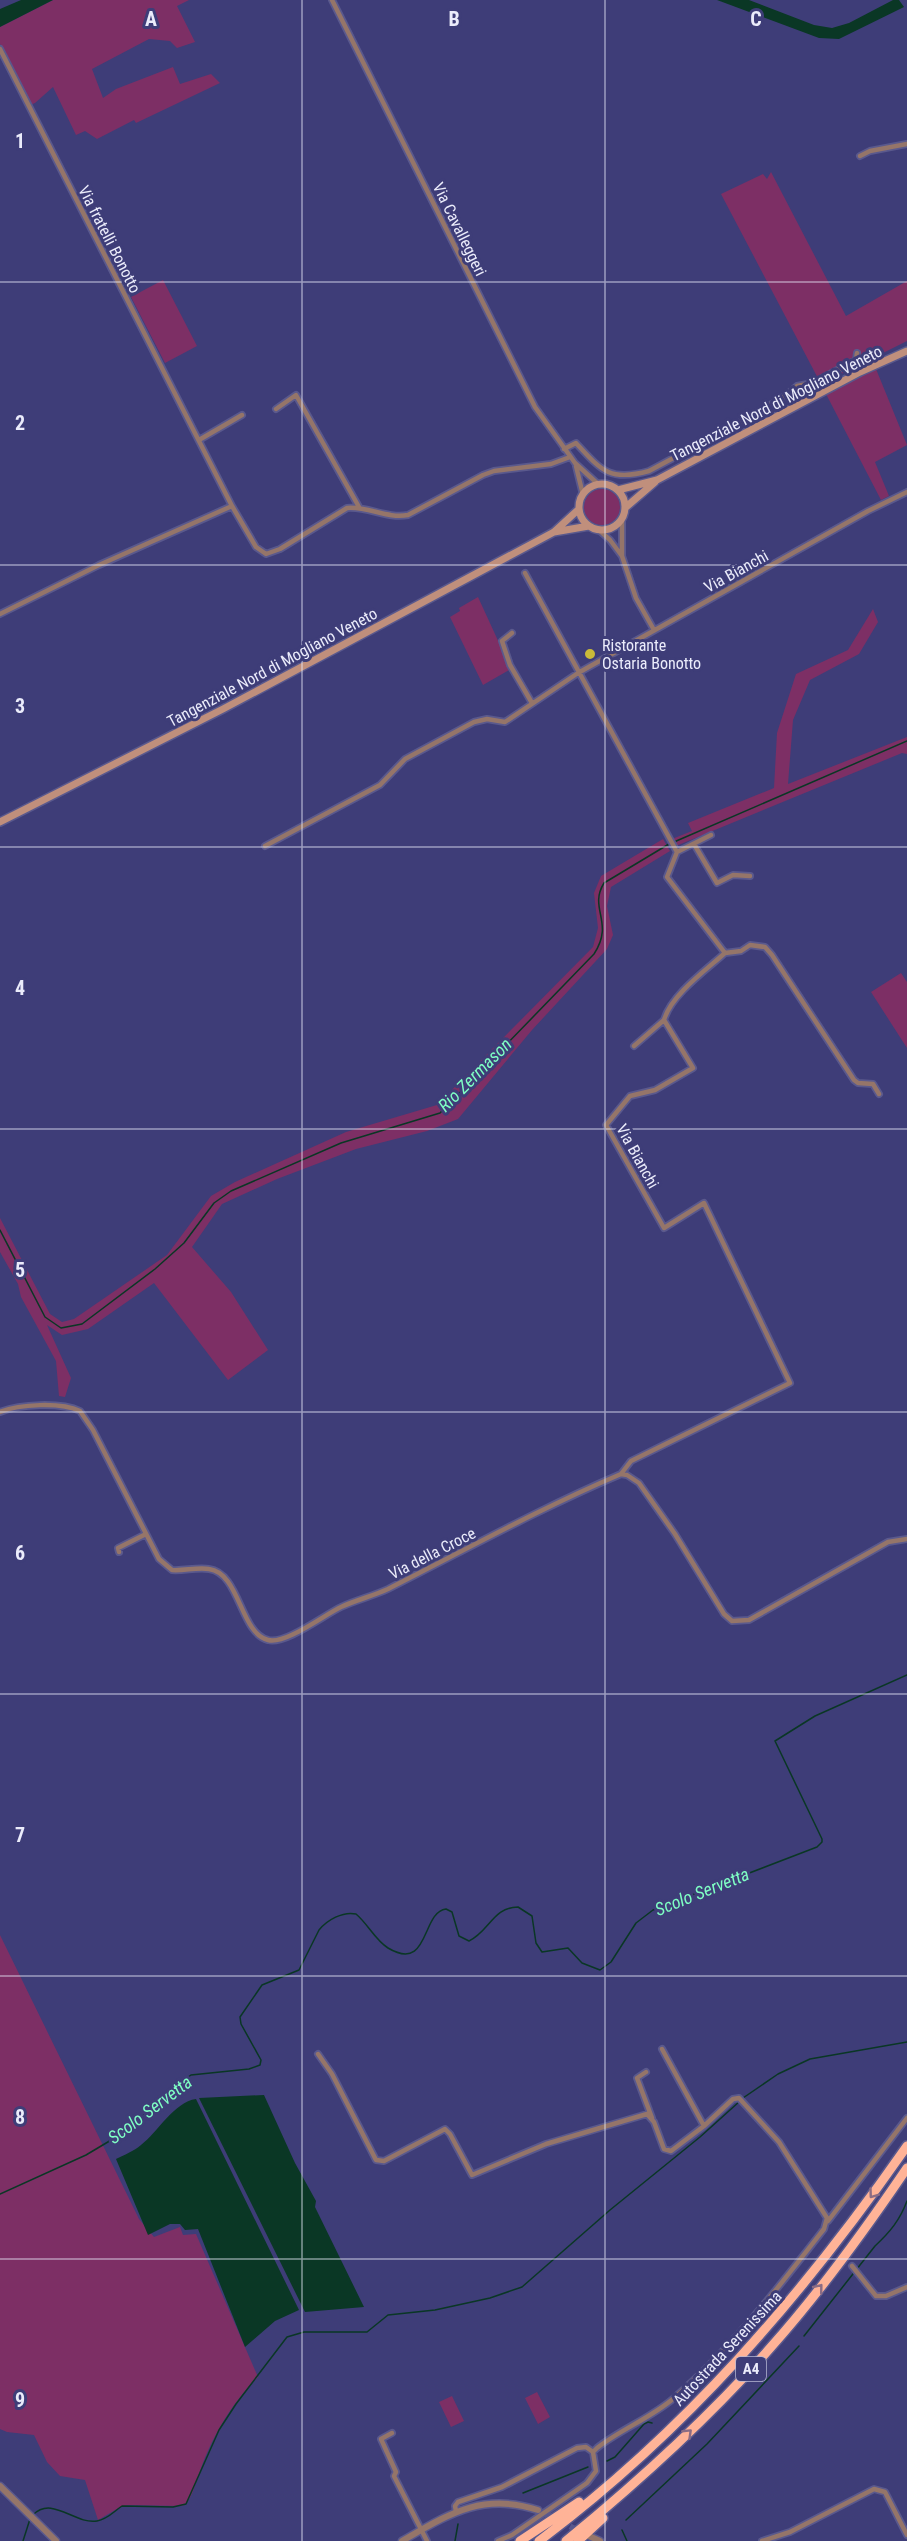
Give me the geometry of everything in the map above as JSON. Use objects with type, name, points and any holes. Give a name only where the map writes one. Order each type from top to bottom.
[{"type":"highway","name":"Autostrada Serenissima","points":[[539,2541],[637,2461],[712,2388],[836,2246],[907,2146]]},
{"type":"highway","name":"Autostrada Serenissima","points":[[566,2541],[663,2457],[706,2416],[773,2345],[836,2267],[907,2168]]},
{"type":"highway","points":[[578,2541],[650,2475],[663,2457]]},
{"type":"highway","points":[[520,2541],[588,2496],[623,2467],[637,2461]]},
{"type":"main road","name":"Tangenziale Nord di Mogliano Veneto","points":[[657,480],[860,372],[907,351]]},
{"type":"main road","points":[[618,490],[657,480]]},
{"type":"main road","points":[[625,508],[657,480]]},
{"type":"main road","points":[[554,532],[579,509],[583,495],[598,484],[605,484],[618,490],[625,508],[622,518],[610,529],[599,530],[589,526],[582,518],[579,509]]},
{"type":"main road","points":[[554,532],[589,526]]},
{"type":"main road","name":"Tangenziale Nord di Mogliano Veneto","points":[[0,822],[223,709],[554,532]]},
{"type":"street","name":"Via Cavalleggeri","points":[[332,0],[535,406],[575,464]]},
{"type":"street","name":"Via fratelli Bonotto","points":[[0,49],[232,506],[256,547],[266,554],[280,549],[347,508],[359,507]]},
{"type":"street","points":[[860,156],[870,151],[907,144]]},
{"type":"street","points":[[564,449],[576,443],[598,467],[615,475],[631,476],[649,471],[752,416],[797,386],[813,383],[856,360],[856,353]]},
{"type":"street","points":[[276,409],[296,395],[359,507],[399,517],[408,515],[494,471],[551,464],[570,457]]},
{"type":"street","points":[[199,440],[242,416]]},
{"type":"street","points":[[575,464],[598,484]]},
{"type":"street","points":[[575,464],[583,495]]},
{"type":"street","name":"Via Bianchi","points":[[265,846],[380,785],[405,759],[474,722],[488,719],[504,722],[578,673],[868,511],[907,492]]},
{"type":"street","points":[[0,614],[99,565],[232,506]]},
{"type":"street","points":[[622,518],[622,556]]},
{"type":"street","points":[[599,530],[622,556],[636,598],[654,630]]},
{"type":"street","points":[[525,573],[676,850],[667,877],[725,953]]},
{"type":"street","points":[[512,633],[502,641],[510,665],[532,703]]},
{"type":"street","points":[[676,850],[711,835]]},
{"type":"street","points":[[694,844],[717,883],[733,875],[750,876]]},
{"type":"street","points":[[634,1046],[664,1020],[666,1013],[688,986],[725,953],[741,951],[750,945],[765,947],[854,1080],[858,1083],[873,1084],[879,1094]]},
{"type":"street","name":"Via Bianchi","points":[[621,1474],[631,1461],[790,1383],[704,1203],[664,1228],[606,1125],[630,1096],[655,1090],[693,1068],[664,1020]]},
{"type":"street","name":"Via della Croce","points":[[0,1412],[9,1409],[57,1405],[80,1411],[93,1430],[159,1559],[172,1570],[209,1569],[222,1575],[253,1629],[267,1640],[277,1641],[342,1606],[385,1590],[621,1474]]},
{"type":"street","points":[[621,1474],[639,1483],[675,1534],[724,1614],[732,1621],[749,1620],[888,1542],[907,1539]]},
{"type":"street","points":[[119,1552],[118,1548],[146,1534]]},
{"type":"street","points":[[662,2049],[704,2126]]},
{"type":"street","points":[[318,2054],[332,2074],[372,2155],[380,2162],[445,2129],[450,2134],[468,2174],[475,2175],[546,2144],[641,2115],[647,2114],[652,2118]]},
{"type":"street","points":[[646,2073],[637,2078],[664,2149],[668,2151],[679,2147],[733,2099],[742,2101],[779,2142],[828,2221]]},
{"type":"street","points":[[593,2452],[615,2435],[672,2399],[698,2376],[755,2316],[907,2118]]},
{"type":"street","points":[[855,2269],[876,2296],[886,2296],[907,2287]]},
{"type":"street","points":[[392,2433],[381,2439],[396,2472],[394,2476],[428,2541]]},
{"type":"street","points":[[456,2511],[454,2506],[458,2502],[496,2490],[577,2448],[586,2447],[593,2452],[596,2471],[587,2483],[512,2535],[498,2541]]},
{"type":"street","points":[[0,2486],[56,2541]]},
{"type":"street","points":[[762,2541],[790,2532],[874,2488],[885,2492],[907,2535]]},
{"type":"street","points":[[402,2541],[456,2511],[478,2504],[526,2506],[538,2510]]},
{"type":"street","points":[[589,2536],[600,2541]]},
{"type":"shaded area","points":[[21,0],[53,0],[0,27],[0,9]]},
{"type":"shaded area","points":[[53,0],[189,0],[177,6],[195,42],[177,48],[170,41],[149,39],[92,69],[103,98],[116,89],[173,67],[180,84],[211,74],[220,83],[136,123],[134,120],[97,139],[85,131],[76,135],[53,87],[30,105],[0,44],[0,27]]},
{"type":"shaded area","points":[[717,0],[749,0],[814,25],[832,28],[849,23],[893,0],[899,0],[904,7],[839,39],[819,38]]},
{"type":"shaded area","points":[[771,172],[846,316],[907,281],[907,341],[821,384],[721,194],[763,174],[767,179]]},
{"type":"shaded area","points":[[163,280],[197,346],[165,363],[131,297]]},
{"type":"shaded area","points":[[876,369],[907,445],[875,462],[889,496],[881,500],[826,394]]},
{"type":"shaded area","points":[[602,489],[614,495],[620,507],[614,519],[602,525],[590,519],[584,507],[590,495]]},
{"type":"shaded area","points":[[478,597],[511,669],[483,685],[450,617],[460,611],[459,608]]},
{"type":"shaded area","points":[[873,609],[878,622],[859,654],[810,680],[793,720],[788,784],[907,737],[907,754],[902,753],[676,846],[672,839],[692,831],[688,823],[774,788],[777,733],[796,674],[848,650]]},
{"type":"shaded area","points":[[663,839],[670,851],[611,887],[607,906],[613,935],[607,949],[532,1030],[458,1119],[427,1131],[356,1149],[277,1179],[222,1204],[192,1247],[231,1292],[268,1350],[228,1380],[154,1283],[88,1329],[62,1335],[47,1325],[71,1378],[65,1397],[59,1396],[56,1361],[21,1297],[18,1284],[0,1252],[0,1218],[50,1314],[62,1322],[74,1319],[167,1255],[211,1196],[235,1182],[346,1132],[437,1105],[593,947],[598,928],[594,893],[601,876]]},
{"type":"shaded area","points":[[901,973],[907,982],[907,1048],[871,992]]},
{"type":"shaded area","points":[[0,1935],[139,2219],[154,2237],[180,2227],[183,2235],[196,2234],[258,2377],[239,2398],[223,2422],[209,2448],[191,2496],[182,2506],[122,2506],[98,2520],[85,2480],[60,2476],[47,2462],[34,2435],[0,2429]]},
{"type":"shaded area","points":[[264,2095],[295,2163],[316,2201],[315,2207],[364,2307],[305,2312],[199,2098]]},
{"type":"shaded area","points":[[196,2099],[299,2310],[275,2321],[245,2347],[198,2229],[185,2230],[180,2224],[170,2224],[148,2235],[116,2159],[141,2145],[173,2111],[188,2101]]},
{"type":"shaded area","points":[[537,2392],[550,2417],[538,2424],[525,2398]]},
{"type":"shaded area","points":[[452,2396],[464,2421],[451,2427],[439,2402]]},
{"type":"waterway","name":"Rio Zermason","points":[[674,842],[907,741]]},
{"type":"waterway","name":"Rio Zermason","points":[[0,1230],[45,1317],[61,1328],[82,1324],[155,1269],[184,1243],[214,1203],[231,1191],[341,1143],[440,1113],[594,954],[602,933],[599,901],[604,883],[669,844]]},
{"type":"waterway","name":"Scolo Servetta","points":[[0,2194],[86,2155],[128,2130],[168,2092],[191,2075],[249,2069],[260,2065],[261,2060],[241,2024],[240,2017],[262,1985],[299,1970],[319,1930],[336,1917],[356,1914],[383,1945],[402,1954],[411,1953],[418,1947],[432,1920],[446,1909],[452,1912],[459,1936],[469,1941],[482,1932],[497,1915],[510,1908],[518,1907],[532,1916],[536,1943],[542,1952],[568,1948],[582,1963],[600,1970],[611,1962],[636,1923],[653,1910],[817,1847],[822,1839],[775,1741],[815,1716],[907,1675]]},
{"type":"waterway","points":[[743,2098],[778,2074],[810,2059],[907,2042]]},
{"type":"waterway","points":[[33,2515],[48,2508],[80,2519],[97,2521],[122,2506],[173,2507],[186,2504],[219,2430],[287,2337],[304,2332],[367,2332],[388,2315],[435,2310],[490,2298],[522,2287],[740,2101]]},
{"type":"waterway","points":[[804,2336],[894,2225],[907,2201]]},
{"type":"waterway","points":[[626,2520],[707,2444],[799,2346]]},
{"type":"waterway","points":[[607,2461],[615,2457],[644,2424],[652,2423]]},
{"type":"waterway","points":[[523,2493],[588,2467]]},
{"type":"waterway","points":[[23,2541],[30,2519]]},
{"type":"waterway","points":[[455,2541],[458,2524]]},
{"type":"waterway","points":[[622,2530],[627,2541]]},
{"type":"tunnel","points":[[538,2510],[581,2532]]},
{"type":"place","name":"Ristorante Ostaria Bonotto","points":[[590,654]]}]
